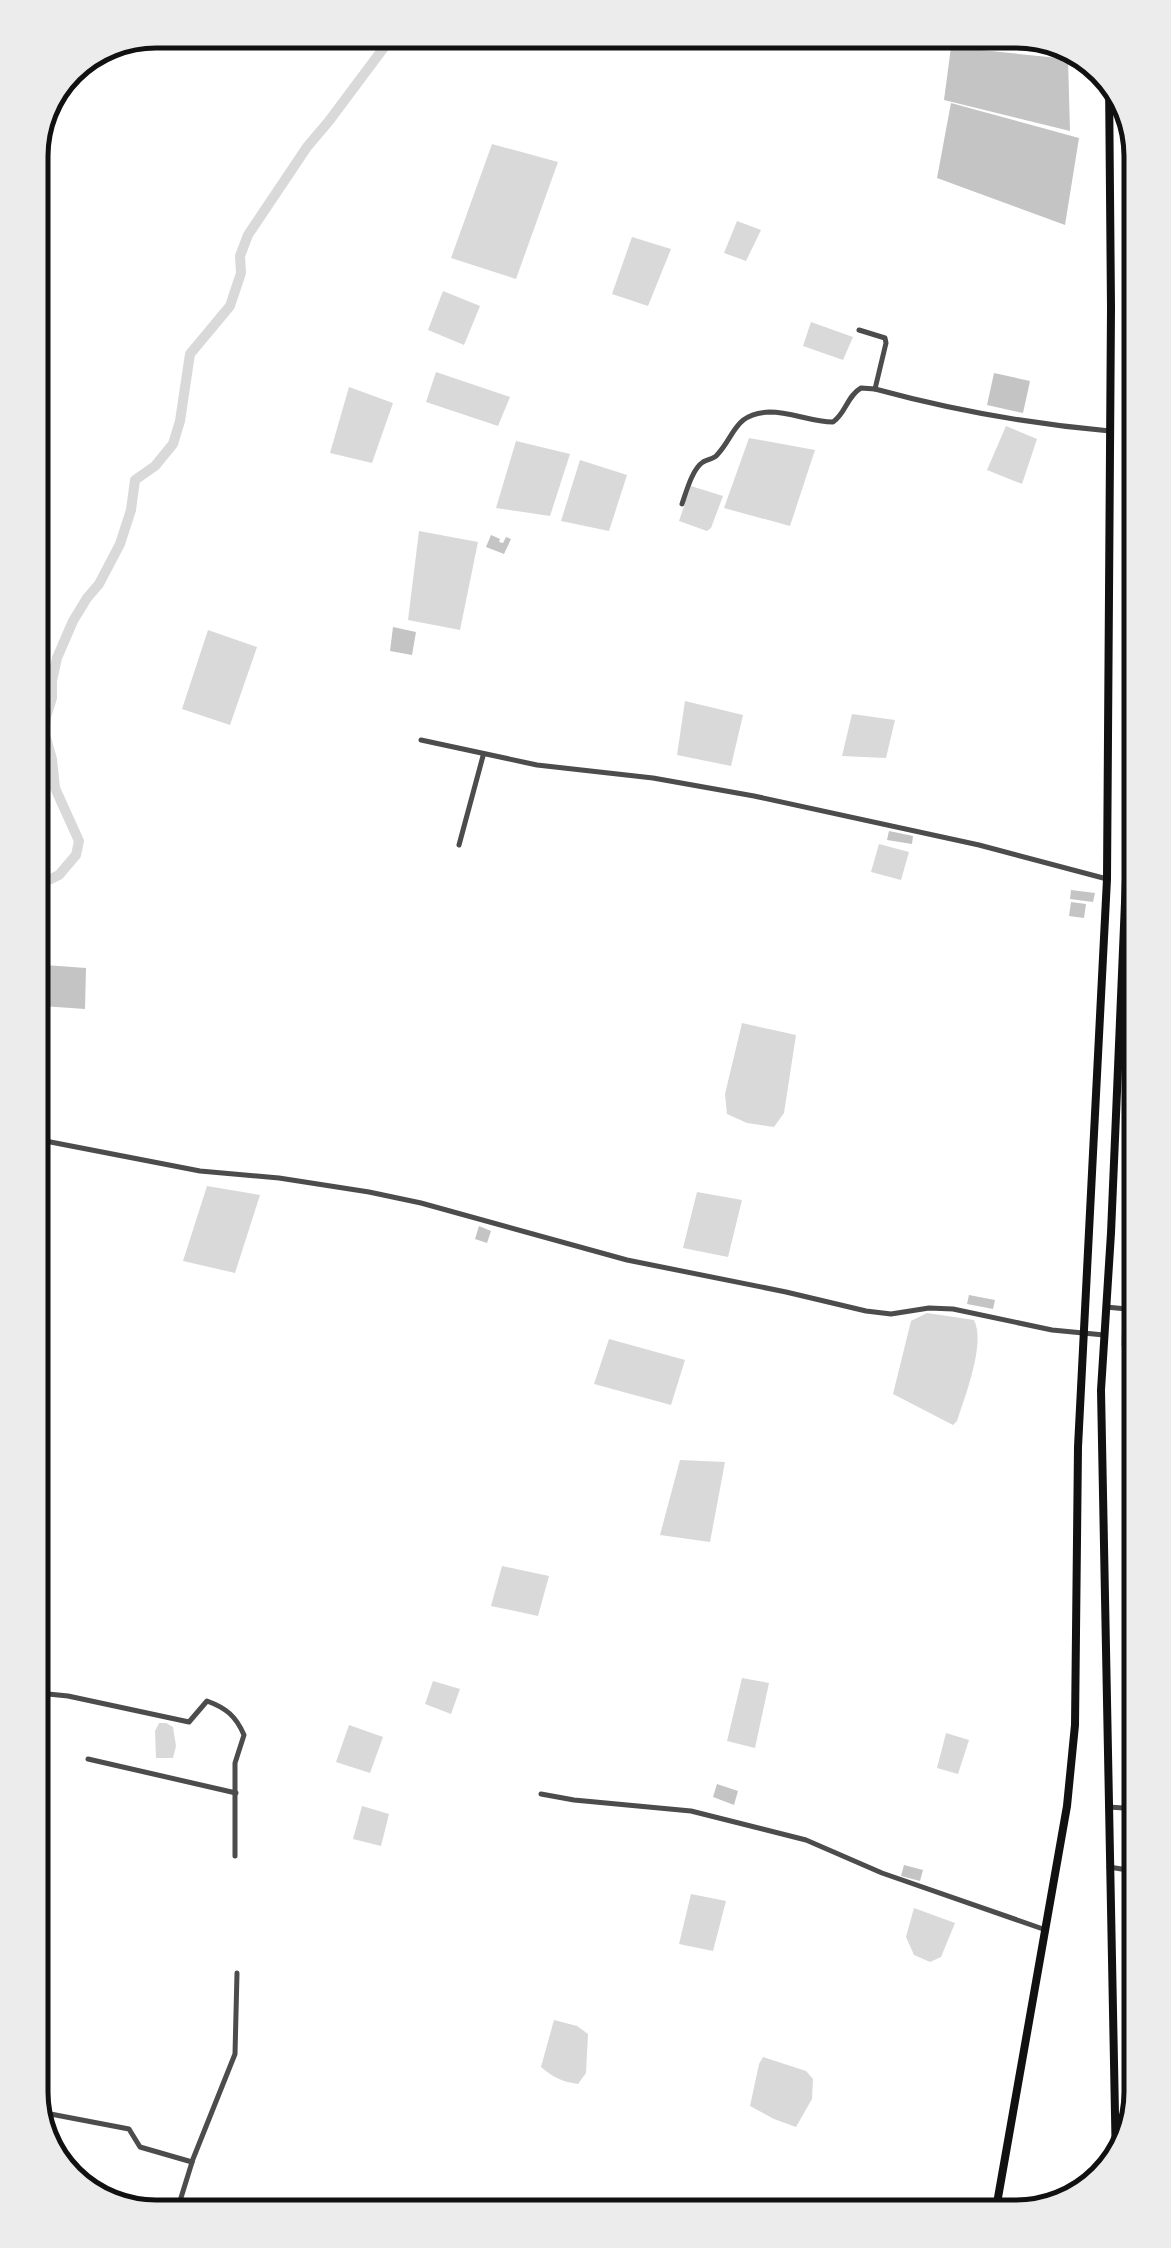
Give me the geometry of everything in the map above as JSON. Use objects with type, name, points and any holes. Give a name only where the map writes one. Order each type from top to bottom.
[{"type":"highway","points":[[998,2200],[1067,1806],[1075,1725],[1078,1469],[1107,879],[1109,101]]},
{"type":"highway","points":[[1115,2132],[1101,1390],[1124,991]]},
{"type":"highway","points":[[1078,1469],[1102,1468]]},
{"type":"street","points":[[858,330],[884,338],[886,343],[875,389]]},
{"type":"street","points":[[682,504],[698,468],[718,454],[733,429],[744,420],[771,412],[834,422],[861,388],[1007,418],[1110,431]]},
{"type":"street","points":[[421,740],[537,765],[652,778],[754,796],[1107,879]]},
{"type":"street","points":[[459,845],[484,755]]},
{"type":"street","points":[[48,1142],[200,1171],[369,1192],[627,1260],[866,1312],[953,1309],[1085,1335],[1104,1335]]},
{"type":"street","points":[[1106,1306],[1124,1308]]},
{"type":"street","points":[[48,1694],[189,1722],[206,1701],[224,1708],[244,1735],[235,1763],[235,1856]]},
{"type":"street","points":[[88,1759],[236,1793]]},
{"type":"street","points":[[541,1794],[691,1810],[806,1840],[882,1873],[1046,1930]]},
{"type":"street","points":[[1108,1807],[1124,1808]]},
{"type":"street","points":[[1109,1867],[1124,1869]]},
{"type":"street","points":[[180,2200],[236,2054],[238,1973]]},
{"type":"street","points":[[50,2114],[129,2129],[140,2147],[192,2162]]},
{"type":"shaded area","points":[[492,144],[558,162],[516,279],[451,258]]},
{"type":"shaded area","points":[[737,221],[761,230],[746,261],[724,253]]},
{"type":"shaded area","points":[[632,237],[671,249],[648,306],[612,294]]},
{"type":"shaded area","points":[[443,291],[480,306],[464,345],[428,330]]},
{"type":"shaded area","points":[[811,322],[853,337],[843,360],[803,346]]},
{"type":"shaded area","points":[[436,372],[510,397],[498,426],[426,402]]},
{"type":"shaded area","points":[[349,387],[393,403],[372,463],[330,453]]},
{"type":"shaded area","points":[[1006,426],[1037,439],[1022,484],[987,470]]},
{"type":"shaded area","points":[[749,438],[815,450],[790,526],[724,508]]},
{"type":"shaded area","points":[[516,441],[570,454],[550,516],[496,508]]},
{"type":"shaded area","points":[[580,460],[627,475],[609,531],[561,521]]},
{"type":"shaded area","points":[[691,486],[723,496],[707,531],[679,521]]},
{"type":"shaded area","points":[[419,531],[478,542],[460,630],[408,620]]},
{"type":"shaded area","points":[[208,630],[257,647],[230,725],[182,709]]},
{"type":"shaded area","points":[[685,701],[743,715],[731,766],[677,755]]},
{"type":"shaded area","points":[[852,714],[895,720],[886,758],[842,756]]},
{"type":"shaded area","points":[[879,844],[909,852],[901,880],[871,872]]},
{"type":"shaded area","points":[[742,1023],[796,1035],[784,1113],[774,1127],[747,1123],[727,1114],[725,1094]]},
{"type":"shaded area","points":[[207,1186],[260,1195],[235,1273],[183,1261]]},
{"type":"shaded area","points":[[697,1192],[742,1200],[728,1257],[683,1248]]},
{"type":"shaded area","points":[[927,1313],[974,1320],[977,1330],[973,1370],[953,1425],[893,1394],[911,1321]]},
{"type":"shaded area","points":[[609,1339],[685,1360],[671,1405],[594,1384]]},
{"type":"shaded area","points":[[680,1460],[725,1462],[710,1542],[660,1535]]},
{"type":"shaded area","points":[[502,1566],[549,1576],[538,1616],[491,1606]]},
{"type":"shaded area","points":[[742,1678],[769,1683],[755,1748],[727,1741]]},
{"type":"shaded area","points":[[433,1681],[460,1689],[451,1714],[425,1704]]},
{"type":"shaded area","points":[[159,1723],[173,1727],[173,1758],[156,1758],[155,1731]]},
{"type":"shaded area","points":[[349,1725],[383,1737],[370,1773],[336,1762]]},
{"type":"shaded area","points":[[946,1733],[969,1740],[958,1774],[937,1768]]},
{"type":"shaded area","points":[[362,1806],[389,1814],[381,1846],[353,1839]]},
{"type":"shaded area","points":[[691,1894],[726,1901],[713,1951],[679,1944]]},
{"type":"shaded area","points":[[914,1908],[955,1923],[941,1957],[930,1962],[914,1955],[906,1937]]},
{"type":"shaded area","points":[[554,2020],[577,2026],[588,2034],[586,2073],[578,2084],[549,2074],[541,2067]]},
{"type":"shaded area","points":[[763,2057],[806,2071],[813,2079],[812,2099],[796,2127],[750,2106]]},
{"type":"building","points":[[951,48],[1062,58],[1068,62],[1070,131],[944,100]]},
{"type":"building","points":[[951,103],[1079,138],[1065,225],[937,178]]},
{"type":"building","points":[[994,373],[1030,381],[1023,413],[987,405]]},
{"type":"building","points":[[491,535],[503,543],[506,537],[511,539],[504,554],[486,547]]},
{"type":"building","points":[[393,627],[416,632],[412,655],[390,651]]},
{"type":"building","points":[[889,831],[913,836],[912,844],[887,840]]},
{"type":"building","points":[[1071,890],[1095,893],[1093,902],[1070,899]]},
{"type":"building","points":[[1071,902],[1086,904],[1084,918],[1069,916]]},
{"type":"building","points":[[48,965],[86,968],[85,1009],[48,1006]]},
{"type":"building","points":[[479,1226],[491,1231],[487,1243],[475,1239]]},
{"type":"building","points":[[969,1295],[995,1300],[993,1309],[967,1304]]},
{"type":"building","points":[[717,1784],[738,1791],[734,1805],[713,1797]]},
{"type":"building","points":[[904,1865],[923,1870],[920,1881],[901,1876]]},
{"type":"waterway","points":[[48,711],[57,658],[73,621],[120,544],[135,480],[155,466],[173,444],[190,354],[230,306],[248,235],[307,147],[384,48]]},
{"type":"waterway","points":[[48,745],[55,788],[79,841],[76,855],[59,875],[48,880]]}]
